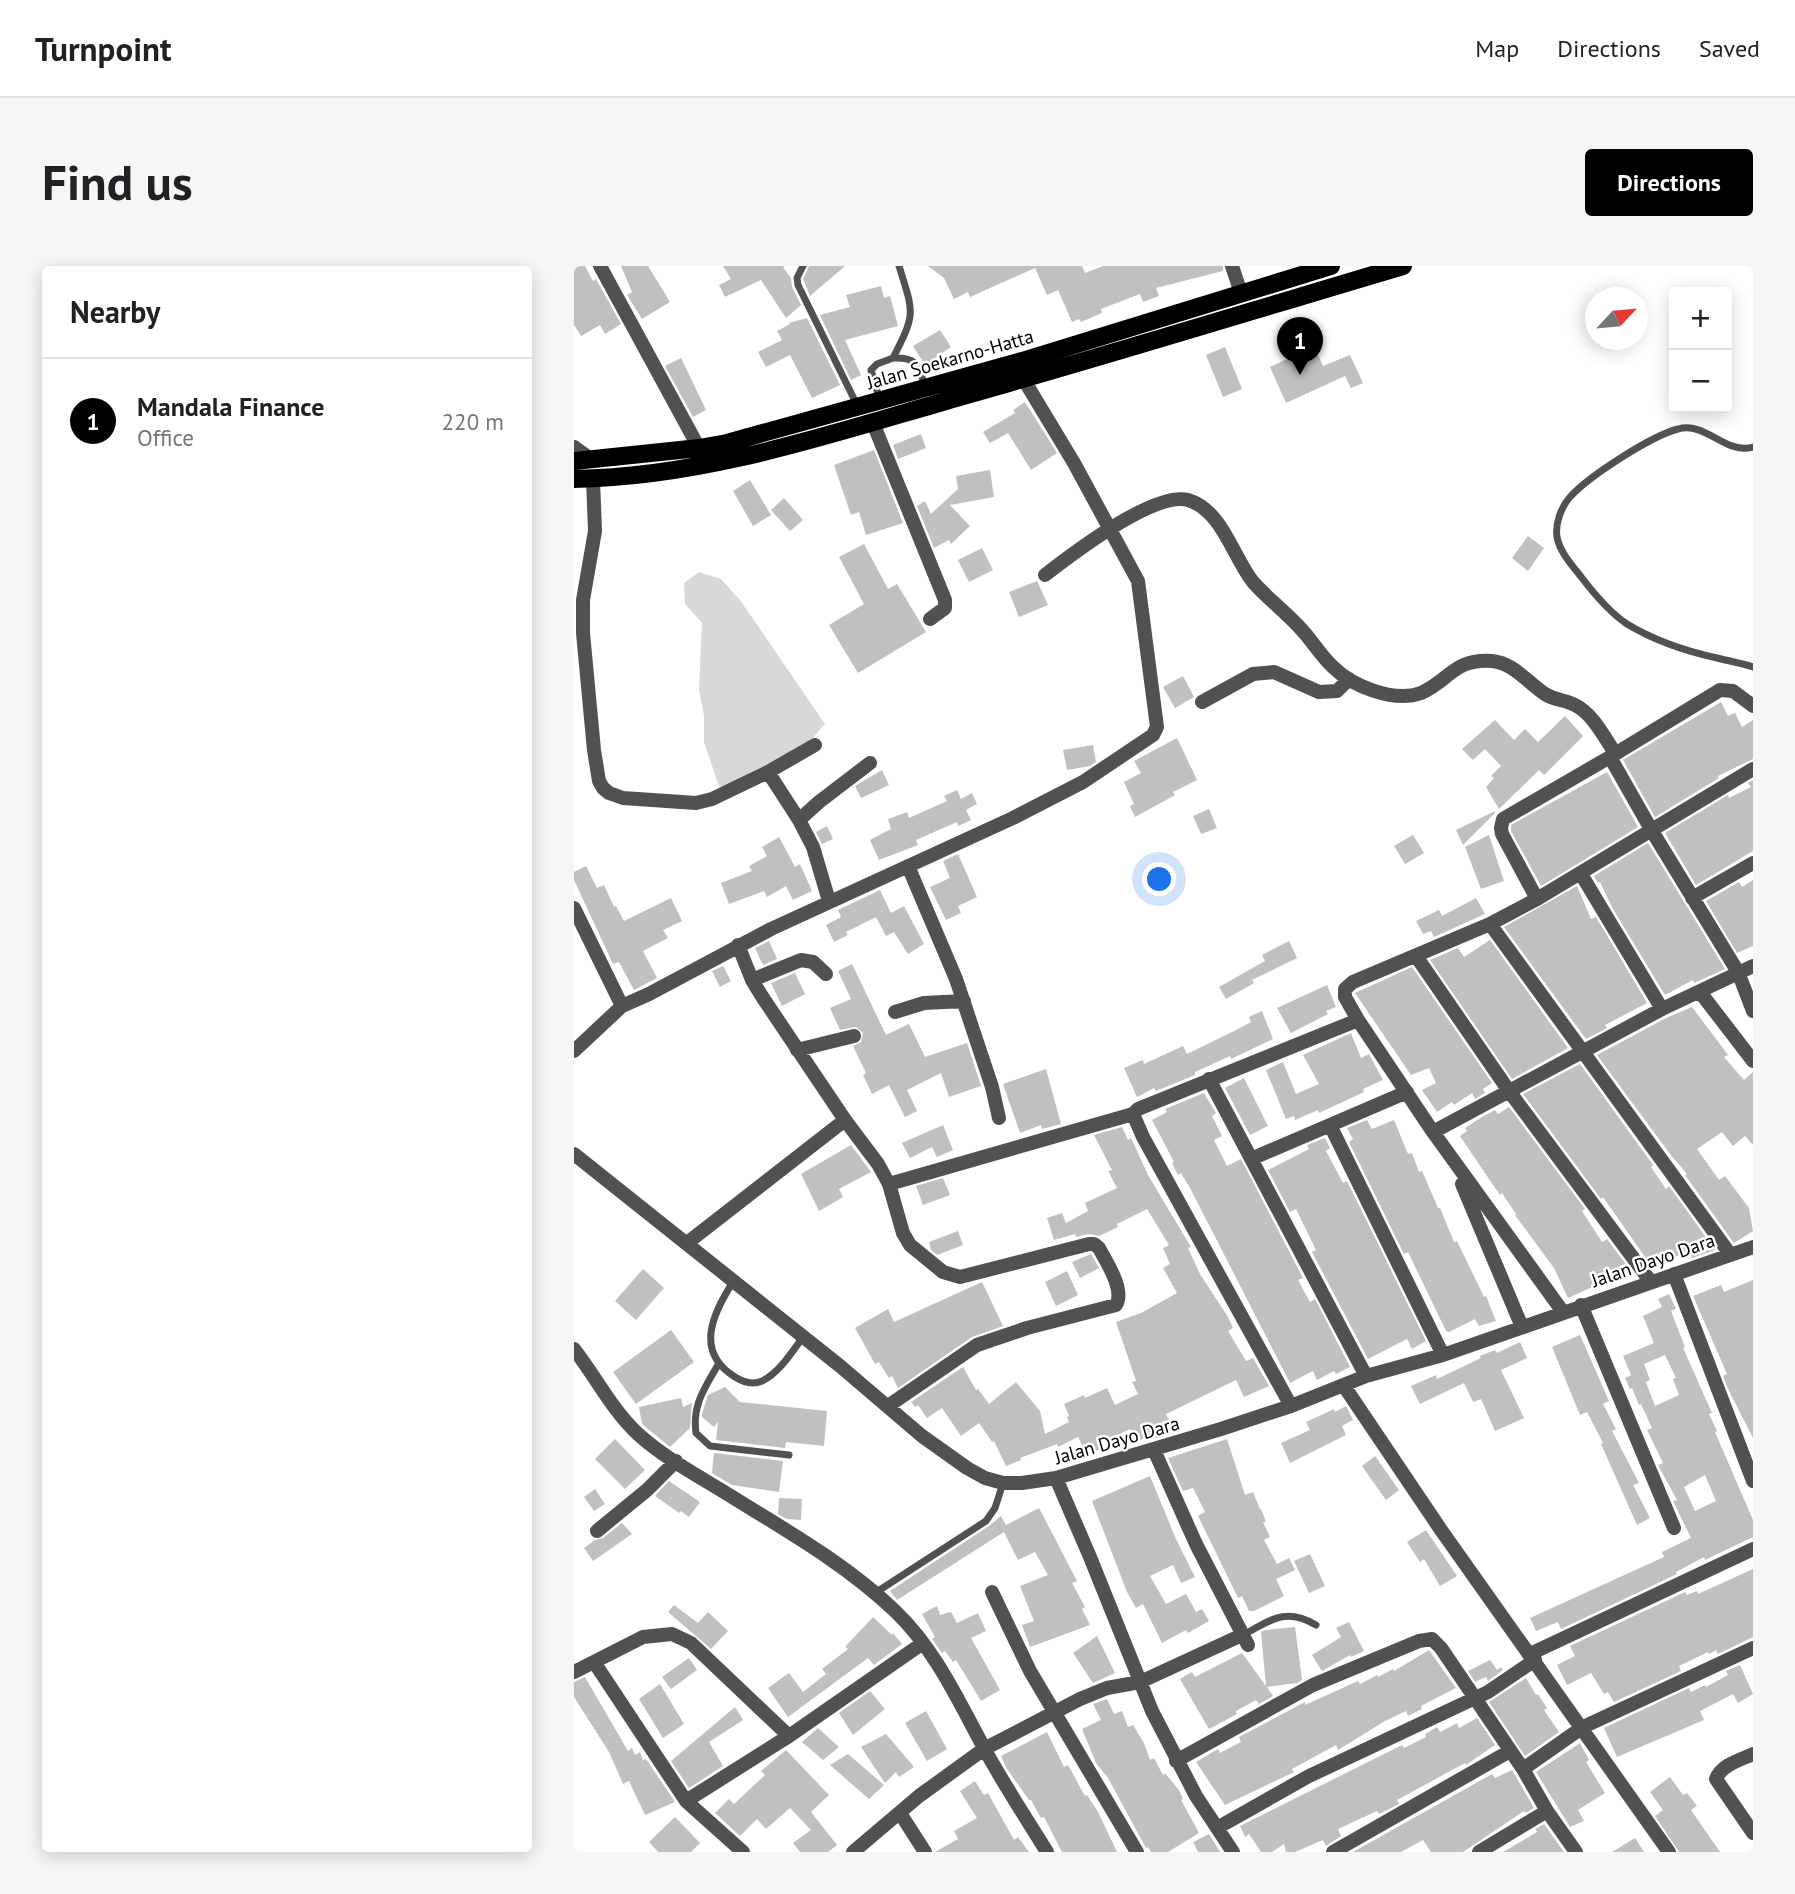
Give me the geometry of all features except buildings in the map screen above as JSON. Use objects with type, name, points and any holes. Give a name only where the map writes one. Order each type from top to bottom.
[{"type":"main road","name":"Jalan Soekarno-Hatta","points":[[583,461],[699,448],[859,408],[1331,266]]},
{"type":"main road","points":[[574,479],[652,474],[697,467],[873,423],[1404,266]]},
{"type":"street","points":[[600,266],[699,448]]},
{"type":"street","points":[[1232,266],[1241,293]]},
{"type":"street","points":[[574,1051],[622,1006],[829,901],[1013,818],[1083,782],[1153,735],[1157,727],[1135,573],[1024,380]]},
{"type":"street","points":[[873,423],[945,600],[945,608],[930,620]]},
{"type":"street","points":[[574,447],[583,461]]},
{"type":"street","points":[[593,479],[595,531],[579,599],[594,750],[599,781],[603,788],[623,798],[696,803],[712,799],[768,772],[815,745]]},
{"type":"street","points":[[1045,575],[1109,528],[1172,500],[1187,500],[1202,508],[1218,524],[1254,583],[1304,631],[1333,667],[1349,679],[1384,693],[1409,696],[1433,686],[1455,668],[1492,662],[1516,670],[1550,698],[1579,707],[1596,725],[1652,831],[1738,972],[1753,1011]]},
{"type":"street","points":[[1202,702],[1253,674],[1274,672],[1319,692],[1337,691],[1349,679]]},
{"type":"street","points":[[1537,899],[1502,834],[1503,819],[1720,690],[1733,691],[1753,706]]},
{"type":"street","points":[[799,820],[870,763]]},
{"type":"street","points":[[1563,1312],[1453,1163],[1359,1020],[1345,997],[1346,989],[1353,982],[1490,924],[1537,899],[1753,769]]},
{"type":"street","points":[[768,772],[799,820],[813,848],[829,901]]},
{"type":"street","points":[[1692,898],[1753,863]]},
{"type":"street","points":[[908,866],[936,928],[964,1001],[992,1087],[999,1118]]},
{"type":"street","points":[[1581,874],[1662,1010]]},
{"type":"street","points":[[574,908],[622,1006]]},
{"type":"street","points":[[1490,924],[1730,1254]]},
{"type":"street","points":[[738,945],[752,980],[797,1050],[878,1164],[889,1184],[909,1245],[949,1275],[960,1277],[1094,1244],[1101,1253],[1120,1297],[1113,1307],[1027,1328],[977,1345],[888,1406]]},
{"type":"street","points":[[1416,956],[1509,1091],[1651,1282]]},
{"type":"street","points":[[752,980],[801,960],[813,962],[826,974]]},
{"type":"street","points":[[1433,1132],[1662,1010],[1753,966]]},
{"type":"street","points":[[1700,992],[1753,1061]]},
{"type":"street","points":[[895,1012],[924,1003],[964,1001]]},
{"type":"street","points":[[889,1184],[1133,1114],[1138,1109],[1209,1079],[1359,1020]]},
{"type":"street","points":[[797,1050],[854,1036]]},
{"type":"street","points":[[1209,1079],[1366,1376]]},
{"type":"street","points":[[1251,1159],[1407,1092]]},
{"type":"street","points":[[1133,1114],[1143,1137],[1291,1406]]},
{"type":"street","points":[[687,1243],[845,1120]]},
{"type":"street","points":[[1330,1125],[1443,1355]]},
{"type":"street","name":"Jalan Dayo Dara","points":[[574,1154],[804,1337],[922,1436],[967,1468],[985,1478],[1003,1483],[1056,1478],[1154,1450],[1291,1406],[1366,1376],[1443,1355],[1753,1247]]},
{"type":"street","points":[[1453,1163],[1522,1327]]},
{"type":"street","points":[[1674,1274],[1753,1481]]},
{"type":"street","points":[[1581,1305],[1674,1528]]},
{"type":"street","points":[[574,1349],[627,1423],[649,1443],[780,1525],[874,1593],[894,1611],[923,1643],[1047,1852]]},
{"type":"street","points":[[1344,1386],[1411,1486],[1669,1852]]},
{"type":"street","points":[[853,1852],[951,1771],[984,1749],[1107,1688],[1140,1682],[1245,1640],[1190,1532],[1154,1450]]},
{"type":"street","points":[[597,1531],[647,1490],[676,1461]]},
{"type":"street","points":[[1056,1478],[1175,1761],[1233,1852]]},
{"type":"street","points":[[1217,1828],[1309,1776],[1488,1692],[1532,1657],[1753,1549]]},
{"type":"street","points":[[992,1592],[1030,1671],[1137,1852]]},
{"type":"street","points":[[574,1672],[643,1637],[672,1634],[691,1643],[789,1736]]},
{"type":"street","points":[[1175,1761],[1313,1685],[1419,1641],[1432,1639],[1523,1769],[1547,1811],[1576,1852]]},
{"type":"street","points":[[686,1801],[789,1736],[923,1643]]},
{"type":"street","points":[[1523,1769],[1583,1727],[1753,1648]]},
{"type":"street","points":[[594,1662],[686,1801],[743,1852]]},
{"type":"street","points":[[1333,1852],[1510,1751]]},
{"type":"street","points":[[1753,1754],[1725,1767],[1716,1779],[1753,1833]]},
{"type":"street","points":[[1479,1852],[1547,1811]]},
{"type":"street","points":[[900,1813],[925,1852]]},
{"type":"lane","points":[[803,266],[797,278],[798,285],[859,408]]},
{"type":"lane","points":[[893,358],[909,326],[912,312],[900,266]]},
{"type":"lane","points":[[880,402],[871,370],[877,364],[893,358],[908,358],[914,361],[926,388]]},
{"type":"lane","points":[[1753,447],[1734,448],[1696,428],[1675,430],[1611,464],[1571,496],[1558,522],[1557,535],[1563,552],[1591,589],[1624,622],[1670,645],[1753,667]]},
{"type":"lane","points":[[733,1282],[712,1319],[712,1346],[719,1363],[741,1380],[757,1382],[771,1375],[804,1337]]},
{"type":"lane","points":[[719,1363],[701,1394],[694,1416],[696,1433],[710,1446],[789,1455]]},
{"type":"lane","points":[[874,1593],[986,1521],[995,1508],[1003,1483]]},
{"type":"lane","points":[[1245,1640],[1277,1616],[1303,1617],[1316,1625]]},
{"type":"shaded area","points":[[699,572],[721,579],[740,600],[825,724],[785,769],[736,788],[719,786],[704,742],[704,716],[699,689],[702,623],[685,604],[684,583]]},
{"type":"place","name":"Mandala Finance","points":[[1300,375]]}]
